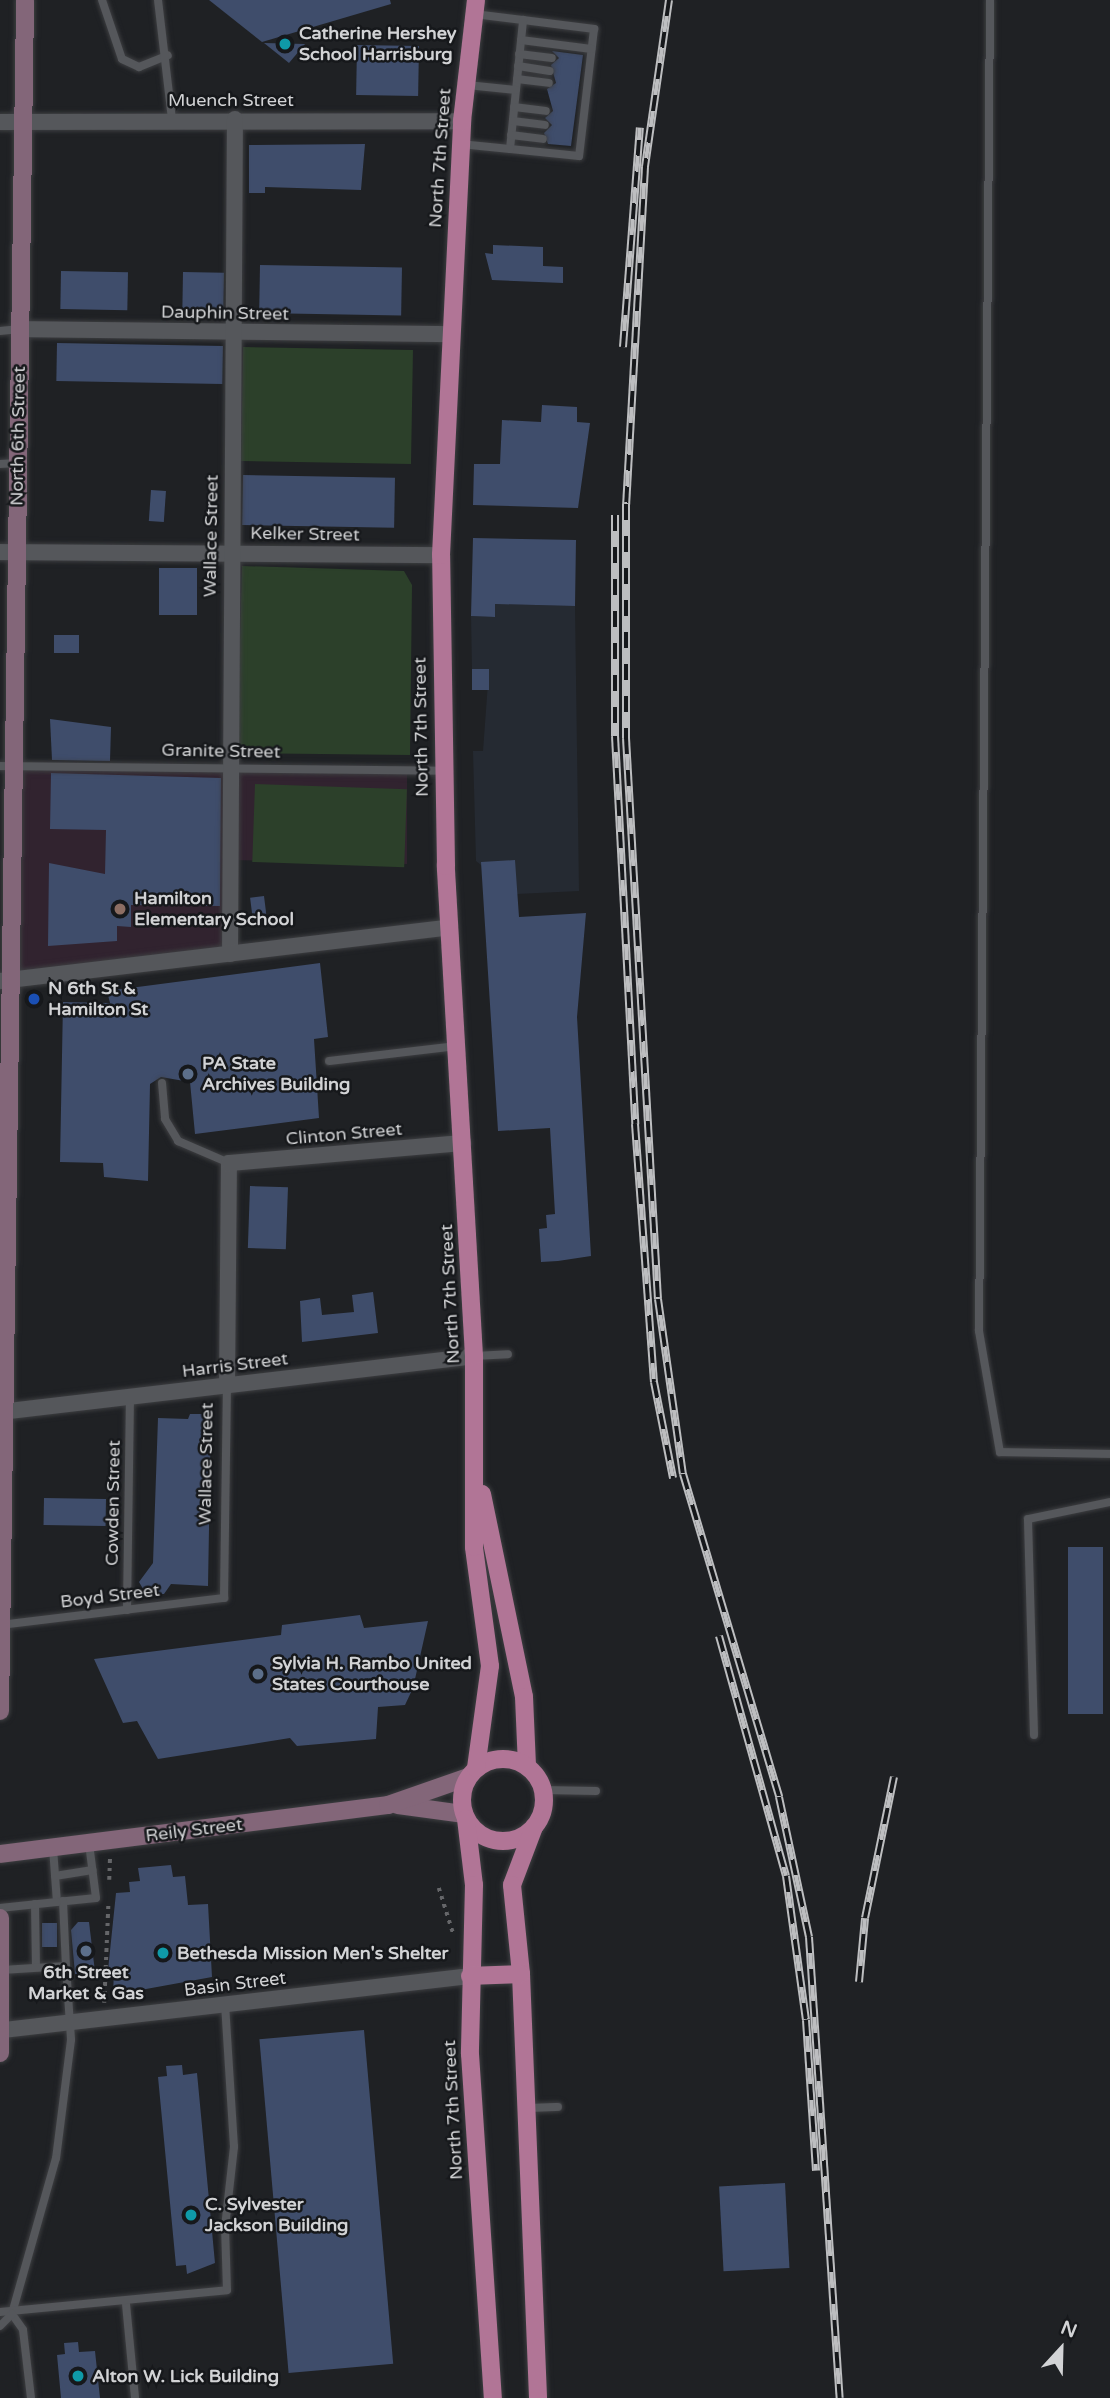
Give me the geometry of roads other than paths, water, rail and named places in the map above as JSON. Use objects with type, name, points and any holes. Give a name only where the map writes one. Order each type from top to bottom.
[{"type":"main road","name":"North 6th Street","points":[[0,1712],[9,463],[20,329],[25,0]]},
{"type":"main road","name":"North 7th Street","points":[[475,7],[460,144],[449,334],[441,555],[442,771],[474,1356],[474,1547],[489,1666],[465,1816],[474,1885],[470,1976],[493,2398]]},
{"type":"main road","name":"North 7th Street","points":[[476,1453],[501,1609],[524,1696],[527,1766]]},
{"type":"main road","points":[[472,1773],[501,1758],[527,1766],[543,1790],[534,1827],[512,1885],[522,1974],[538,2398]]},
{"type":"main road","name":"Reily Street","points":[[0,1854],[388,1805],[472,1773]]},
{"type":"main road","name":"Reily Street","points":[[388,1805],[465,1816]]},
{"type":"main road","points":[[465,1816],[498,1841],[534,1827]]},
{"type":"main road","points":[[0,1918],[4,2030],[0,2053]]},
{"type":"main road","points":[[470,1976],[522,1974]]},
{"type":"street","name":"Muench Street","points":[[0,122],[235,119],[462,121]]},
{"type":"street","name":"Wallace Street","points":[[230,954],[228,767],[235,119]]},
{"type":"street","name":"Dauphin Street","points":[[20,329],[449,334]]},
{"type":"street","name":"Kelker Street","points":[[8,551],[441,555]]},
{"type":"street","points":[[5,981],[450,928]]},
{"type":"street","name":"Clinton Street","points":[[229,1163],[463,1143]]},
{"type":"street","name":"Wallace Street","points":[[227,1385],[229,1163]]},
{"type":"street","name":"Harris Street","points":[[2,1411],[474,1356]]},
{"type":"street","name":"Basin Street","points":[[4,2030],[470,1976]]},
{"type":"lane","points":[[102,0],[121,59],[139,68],[168,55]]},
{"type":"lane","points":[[158,0],[168,55],[173,120]]},
{"type":"lane","points":[[990,0],[979,1331],[1000,1452],[1110,1454]]},
{"type":"lane","points":[[460,144],[579,156],[577,129],[584,115],[588,76],[586,62],[594,29],[523,20],[475,7]]},
{"type":"lane","points":[[510,149],[523,20]]},
{"type":"lane","points":[[521,40],[591,49]]},
{"type":"lane","points":[[519,54],[552,58]]},
{"type":"lane","points":[[518,66],[550,71]]},
{"type":"lane","points":[[578,74],[588,76]]},
{"type":"lane","points":[[517,79],[549,83]]},
{"type":"lane","points":[[466,85],[516,90]]},
{"type":"lane","points":[[577,87],[587,88]]},
{"type":"lane","points":[[514,107],[546,111]]},
{"type":"lane","points":[[574,114],[584,115]]},
{"type":"lane","points":[[513,121],[545,125]]},
{"type":"lane","points":[[511,135],[543,139]]},
{"type":"lane","name":"Dauphin Street","points":[[0,331],[20,329]]},
{"type":"lane","name":"Granite Street","points":[[7,765],[442,771]]},
{"type":"lane","points":[[328,1061],[457,1046]]},
{"type":"lane","points":[[162,1083],[165,1119],[178,1141],[229,1163]]},
{"type":"lane","points":[[474,1356],[508,1354]]},
{"type":"lane","name":"Wallace Street","points":[[224,1598],[227,1385]]},
{"type":"lane","name":"Cowden Street","points":[[127,1610],[131,1396]]},
{"type":"lane","points":[[1034,1735],[1028,1519],[1110,1502]]},
{"type":"lane","name":"Boyd Street","points":[[2,1625],[224,1598]]},
{"type":"lane","points":[[543,1790],[596,1791]]},
{"type":"lane","points":[[0,1909],[96,1898],[89,1843]]},
{"type":"lane","points":[[0,2326],[12,2314],[64,2124],[73,2062],[53,1847]]},
{"type":"lane","points":[[55,1876],[93,1870]]},
{"type":"lane","points":[[34,1905],[36,1967]]},
{"type":"lane","points":[[1,1979],[36,1967],[66,1966]]},
{"type":"lane","points":[[0,2312],[12,2314],[221,2294],[230,2284],[225,2227],[234,2147],[225,2005]]},
{"type":"lane","points":[[526,2108],[558,2106]]},
{"type":"lane","points":[[126,2304],[135,2398]]},
{"type":"lane","points":[[12,2314],[23,2330],[31,2398]]},
{"type":"railway","points":[[669,0],[645,167],[626,504],[626,738],[658,1299],[683,1474],[779,1797],[809,1937],[840,2398]]},
{"type":"railway","points":[[623,347],[640,128]]},
{"type":"railway","points":[[615,515],[615,736],[635,1124],[654,1382],[673,1478]]},
{"type":"railway","points":[[719,1636],[786,1876],[806,2020],[816,2171]]},
{"type":"railway","points":[[859,1982],[865,1918],[894,1777]]},
{"type":"place","name":"Catherine Hershey School Harrisburg","points":[[285,44]]},
{"type":"place","name":"Hamilton Elementary School","points":[[120,909]]},
{"type":"place","name":"N 6th St & Hamilton St","points":[[34,999]]},
{"type":"place","name":"PA State Archives Building","points":[[188,1074]]},
{"type":"place","name":"Sylvia H. Rambo United States Courthouse","points":[[258,1674]]},
{"type":"place","name":"6th Street Market & Gas","points":[[86,1951]]},
{"type":"place","name":"Bethesda Mission Men's Shelter","points":[[163,1953]]},
{"type":"place","name":"C. Sylvester Jackson Building","points":[[191,2215]]},
{"type":"place","name":"Alton W. Lick Building","points":[[78,2376]]}]
